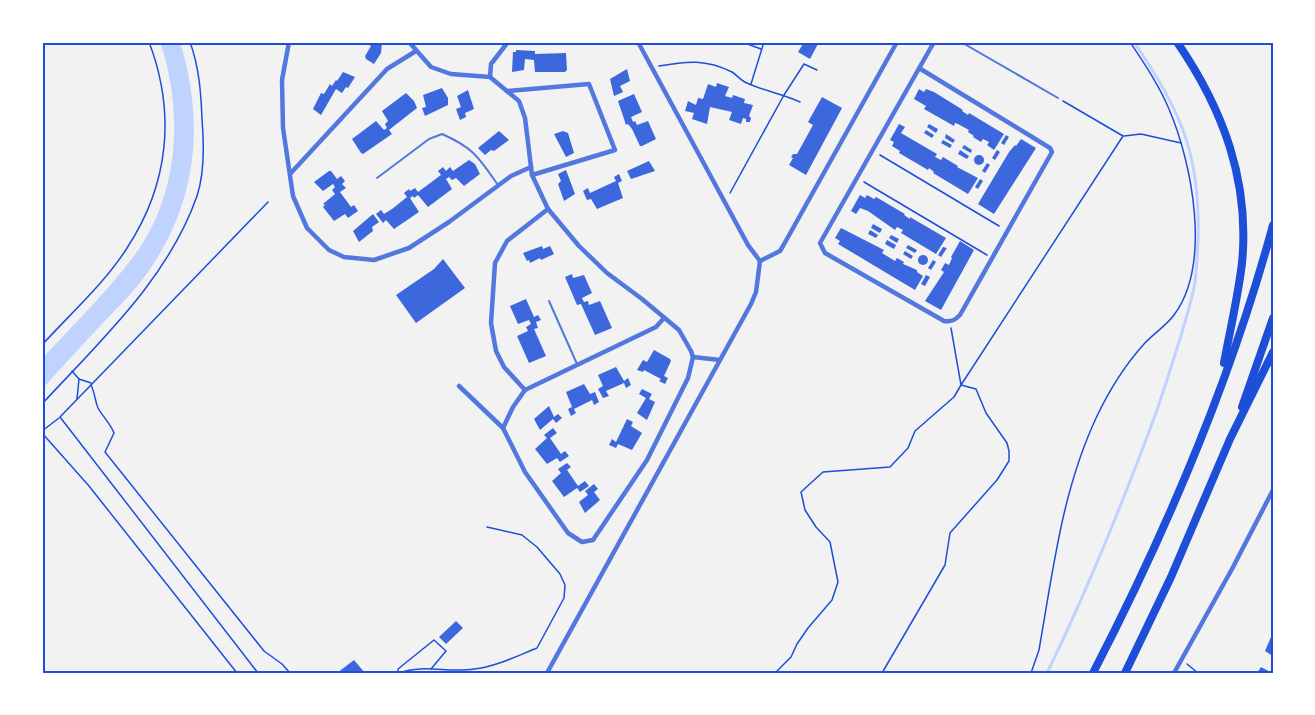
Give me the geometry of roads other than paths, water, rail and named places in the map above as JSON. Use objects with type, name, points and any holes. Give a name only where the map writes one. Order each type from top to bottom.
[{"type":"highway","points":[[1177,42],[1211,97],[1225,132],[1235,167],[1243,215],[1242,263],[1220,387]]},
{"type":"highway","points":[[1094,673],[1175,503],[1244,321],[1273,225]]},
{"type":"highway","points":[[1230,439],[1273,318]]},
{"type":"highway","points":[[1125,673],[1171,577],[1230,439],[1273,352]]},
{"type":"street","points":[[289,42],[282,89],[283,128],[293,196],[307,228],[329,250],[344,257],[374,260],[409,248],[511,176],[531,166]]},
{"type":"street","points":[[409,42],[431,67],[451,74],[490,77],[519,101],[525,118],[532,175],[548,209],[579,246],[607,273],[679,330],[693,357],[688,378],[647,460],[593,540],[582,542],[568,533],[525,472],[503,428],[459,386]]},
{"type":"street","points":[[490,77],[491,64],[508,42]]},
{"type":"street","points":[[547,673],[754,298],[760,261],[748,245],[638,42]]},
{"type":"street","points":[[760,261],[780,251],[897,42]]},
{"type":"street","points":[[919,68],[1050,148],[1052,152],[960,315],[955,320],[949,321],[944,321],[825,253],[820,243],[919,68],[934,42]]},
{"type":"street","points":[[290,175],[387,69],[416,51]]},
{"type":"street","points":[[507,91],[589,84],[615,150],[532,175]]},
{"type":"street","points":[[525,390],[504,368],[496,351],[491,323],[495,263],[507,241],[548,209]]},
{"type":"street","points":[[503,428],[513,407],[525,390],[656,327],[664,318]]},
{"type":"street","points":[[693,357],[720,360]]},
{"type":"street","points":[[1174,673],[1273,490]]},
{"type":"lane","points":[[961,42],[1058,98]]},
{"type":"lane","points":[[377,178],[429,139],[442,134],[463,143],[477,154],[498,185]]},
{"type":"lane","points":[[549,301],[578,364]]},
{"type":"water","points":[[160,42],[180,42],[188,71],[192,100],[194,129],[192,157],[179,213],[167,240],[141,282],[42,389],[42,359],[101,296],[134,256],[149,232],[160,207],[173,153],[174,125],[168,69]]},
{"type":"waterway","points":[[1047,673],[1090,580],[1141,453],[1180,339],[1195,282],[1198,212],[1192,159],[1171,103],[1134,42]]}]
